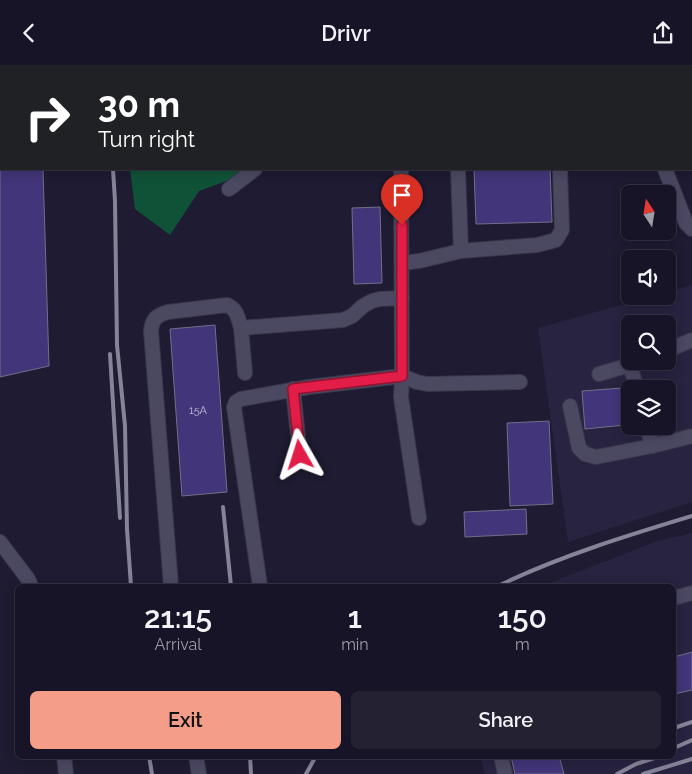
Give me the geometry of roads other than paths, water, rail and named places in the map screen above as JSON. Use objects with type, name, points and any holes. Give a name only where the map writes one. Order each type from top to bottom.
[{"type":"street","points":[[229,189],[254,170]]},
{"type":"street","points":[[401,170],[402,376],[400,397],[419,518]]},
{"type":"street","points":[[458,170],[461,251]]},
{"type":"street","points":[[402,263],[461,251],[538,245],[556,240],[562,230],[560,170]]},
{"type":"street","points":[[665,170],[686,223],[692,229]]},
{"type":"street","points":[[241,328],[343,320],[352,316],[372,301],[402,298]]},
{"type":"street","points":[[171,584],[152,325],[156,317],[161,314],[227,305],[233,307],[241,328],[245,373]]},
{"type":"street","points":[[676,347],[692,340]]},
{"type":"street","points":[[599,374],[621,368]]},
{"type":"street","points":[[260,584],[234,407],[236,401],[293,389],[402,376],[427,384],[520,382]]},
{"type":"street","points":[[293,389],[300,455]]},
{"type":"street","points":[[570,406],[579,448],[584,455],[596,457],[652,446],[692,435]]},
{"type":"street","points":[[649,435],[652,446]]},
{"type":"street","points":[[0,543],[30,584]]},
{"type":"street","points":[[676,597],[692,593]]},
{"type":"street","points":[[64,759],[66,774]]},
{"type":"street","points":[[196,759],[199,774]]},
{"type":"street","points":[[502,759],[505,774]]},
{"type":"railway","points":[[113,170],[117,345],[125,426],[127,529],[131,584]]},
{"type":"railway","points":[[110,354],[120,518]]},
{"type":"railway","points":[[223,507],[231,584]]},
{"type":"railway","points":[[502,584],[569,556],[692,516]]},
{"type":"railway","points":[[676,727],[692,722]]},
{"type":"railway","points":[[676,747],[692,740]]},
{"type":"railway","points":[[150,759],[152,774]]},
{"type":"railway","points":[[250,759],[251,774]]},
{"type":"railway","points":[[306,774],[314,759]]},
{"type":"railway","points":[[617,774],[636,764],[652,759]]},
{"type":"railway","points":[[643,774],[692,759]]}]
